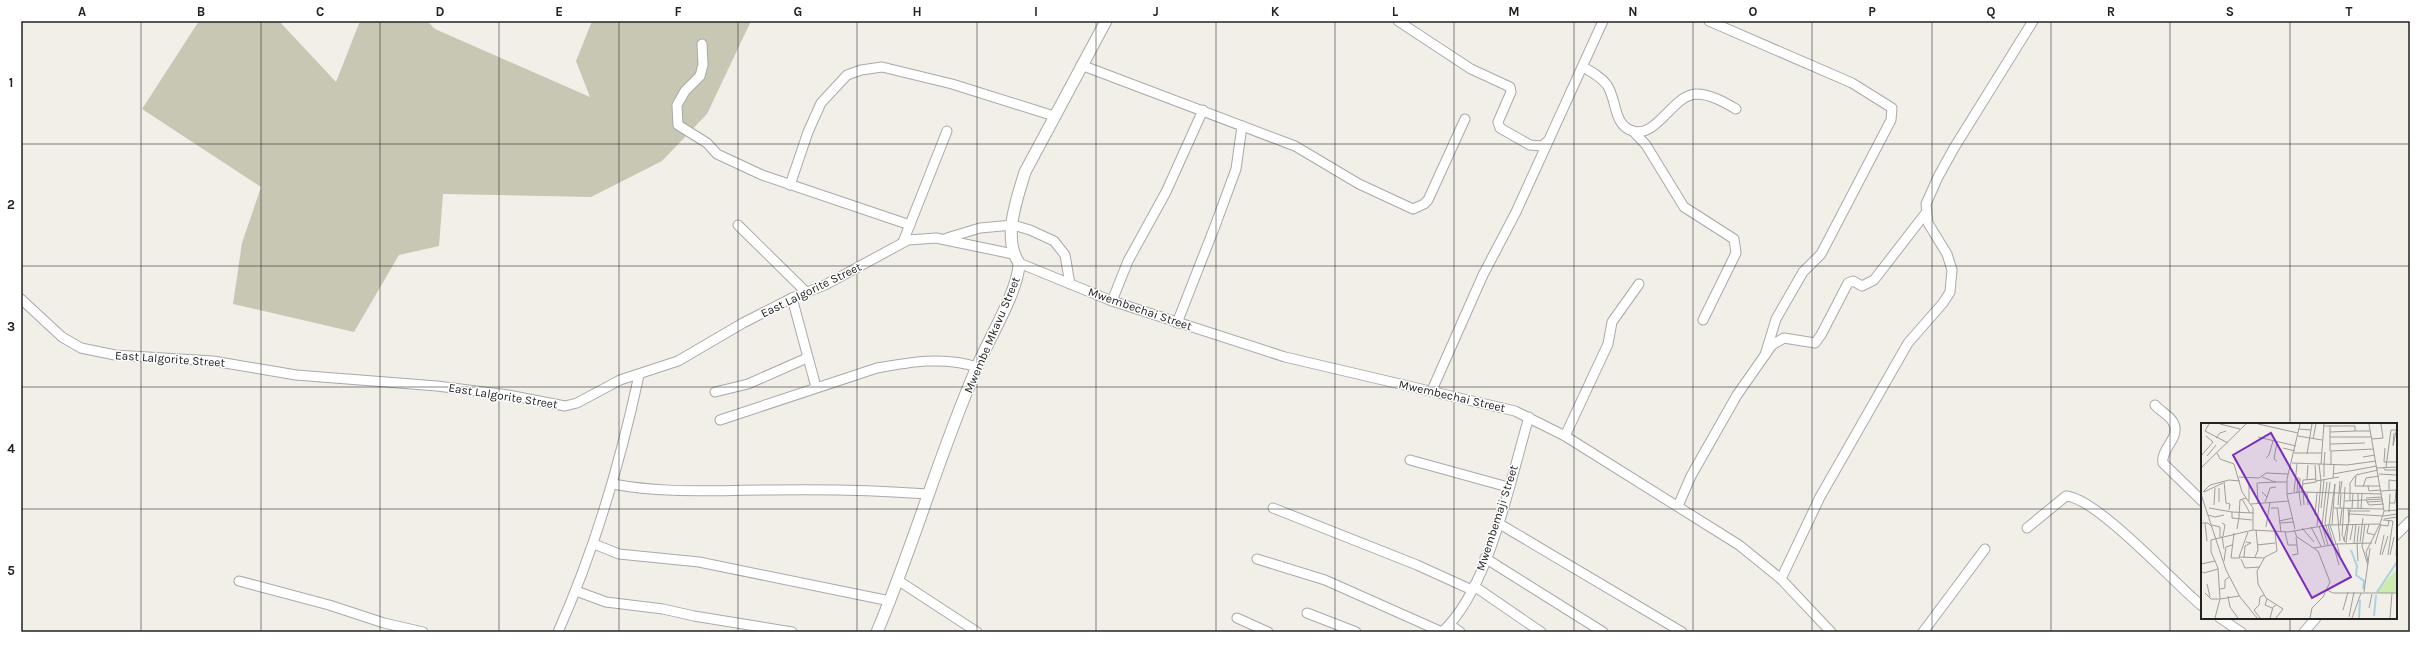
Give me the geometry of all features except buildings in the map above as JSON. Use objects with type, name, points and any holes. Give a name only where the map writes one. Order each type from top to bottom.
[{"type":"street","name":"Mwembe Mkavu Street","points":[[877,632],[899,581],[928,494],[977,367],[1016,282],[1016,259],[1011,241],[1013,225],[1026,172],[1081,65],[1106,21]]},
{"type":"street","points":[[1398,21],[1471,69],[1510,87],[1511,92],[1498,122],[1500,128],[1536,146],[1542,146],[1549,140]]},
{"type":"street","points":[[1432,390],[1483,275],[1516,212],[1604,21]]},
{"type":"street","points":[[1709,21],[1852,83],[1892,108],[1891,120],[1821,254],[1803,272],[1776,319],[1765,355]]},
{"type":"street","points":[[1781,579],[1820,497],[1908,343],[1943,303],[1950,292],[1952,270],[1947,254],[1931,230],[1925,214],[1926,204],[1938,177],[2033,21]]},
{"type":"street","points":[[702,44],[703,65],[700,76],[685,91],[677,105],[678,125],[707,143],[717,154],[762,175],[910,225]]},
{"type":"street","points":[[1081,65],[1295,146],[1359,184],[1413,208],[1424,204],[1428,200],[1465,119]]},
{"type":"street","points":[[790,184],[808,132],[821,104],[847,75],[861,70],[882,67],[959,86],[1054,116]]},
{"type":"street","points":[[1583,67],[1600,77],[1608,86],[1614,100],[1618,117],[1625,127],[1646,145],[1684,208],[1734,239],[1736,253],[1704,320]]},
{"type":"street","points":[[1632,132],[1643,132],[1659,122],[1688,96],[1697,94],[1712,97],[1736,109]]},
{"type":"street","points":[[1112,301],[1128,261],[1166,192],[1203,110]]},
{"type":"street","points":[[1177,323],[1216,226],[1236,169],[1242,126]]},
{"type":"street","points":[[903,242],[947,131]]},
{"type":"street","points":[[1678,506],[1705,452],[1737,395],[1772,345],[1784,338],[1815,343],[1848,283],[1853,281],[1862,286],[1874,280],[1925,214]]},
{"type":"street","points":[[738,225],[806,292]]},
{"type":"street","points":[[944,239],[980,228],[1013,225],[1054,241],[1065,255],[1070,284]]},
{"type":"street","name":"East Lalgorite Street","points":[[21,299],[62,337],[81,348],[115,355],[207,360],[296,375],[430,386],[508,395],[557,406],[577,403],[613,383],[684,358],[743,323],[792,298],[832,282],[903,242],[920,238],[944,239],[1016,259]]},
{"type":"street","name":"Mwembechai Street","points":[[1016,259],[1070,284],[1112,301],[1285,357],[1509,408],[1529,417],[1565,436],[1739,545],[1781,579],[1831,632]]},
{"type":"street","points":[[1565,436],[1608,344],[1612,322],[1639,284]]},
{"type":"street","points":[[792,298],[816,387]]},
{"type":"street","points":[[715,392],[748,384],[807,358]]},
{"type":"street","points":[[720,420],[816,387],[877,368],[901,363],[943,360],[959,361],[977,367]]},
{"type":"street","points":[[558,632],[594,544],[613,484],[639,375]]},
{"type":"street","points":[[2155,405],[2172,420],[2175,426],[2173,438],[2164,453],[2163,463],[2201,500]]},
{"type":"street","name":"Mwembemaji Street","points":[[1442,632],[1450,625],[1473,588],[1486,558],[1498,523],[1529,417]]},
{"type":"street","points":[[1410,460],[1508,487]]},
{"type":"street","points":[[613,484],[639,489],[684,491],[849,489],[928,494]]},
{"type":"street","points":[[2028,528],[2066,496],[2082,500],[2107,518],[2201,605]]},
{"type":"street","points":[[1272,508],[1473,588],[1541,632]]},
{"type":"street","points":[[2397,534],[2410,521]]},
{"type":"street","points":[[1498,523],[1682,632]]},
{"type":"street","points":[[594,544],[619,554],[699,562],[890,601]]},
{"type":"street","points":[[1923,632],[1985,549]]},
{"type":"street","points":[[1486,558],[1603,632]]},
{"type":"street","points":[[1257,559],[1325,580],[1442,632]]},
{"type":"street","points":[[239,581],[329,605],[383,628],[423,632]]},
{"type":"street","points":[[899,581],[977,632]]},
{"type":"street","points":[[576,591],[606,602],[663,609],[792,632]]},
{"type":"street","points":[[1307,613],[1356,632]]},
{"type":"street","points":[[1237,618],[1268,632]]},
{"type":"street","points":[[2222,619],[2241,632]]},
{"type":"street","points":[[2304,632],[2315,619]]},
{"type":"street","points":[[1450,625],[1460,632]]},
{"type":"shaded area","points":[[199,21],[279,21],[336,82],[360,21],[427,21],[435,29],[590,97],[576,61],[592,21],[751,21],[707,114],[662,161],[591,197],[443,194],[439,246],[399,255],[354,332],[233,304],[242,243],[261,187],[142,109]]}]
